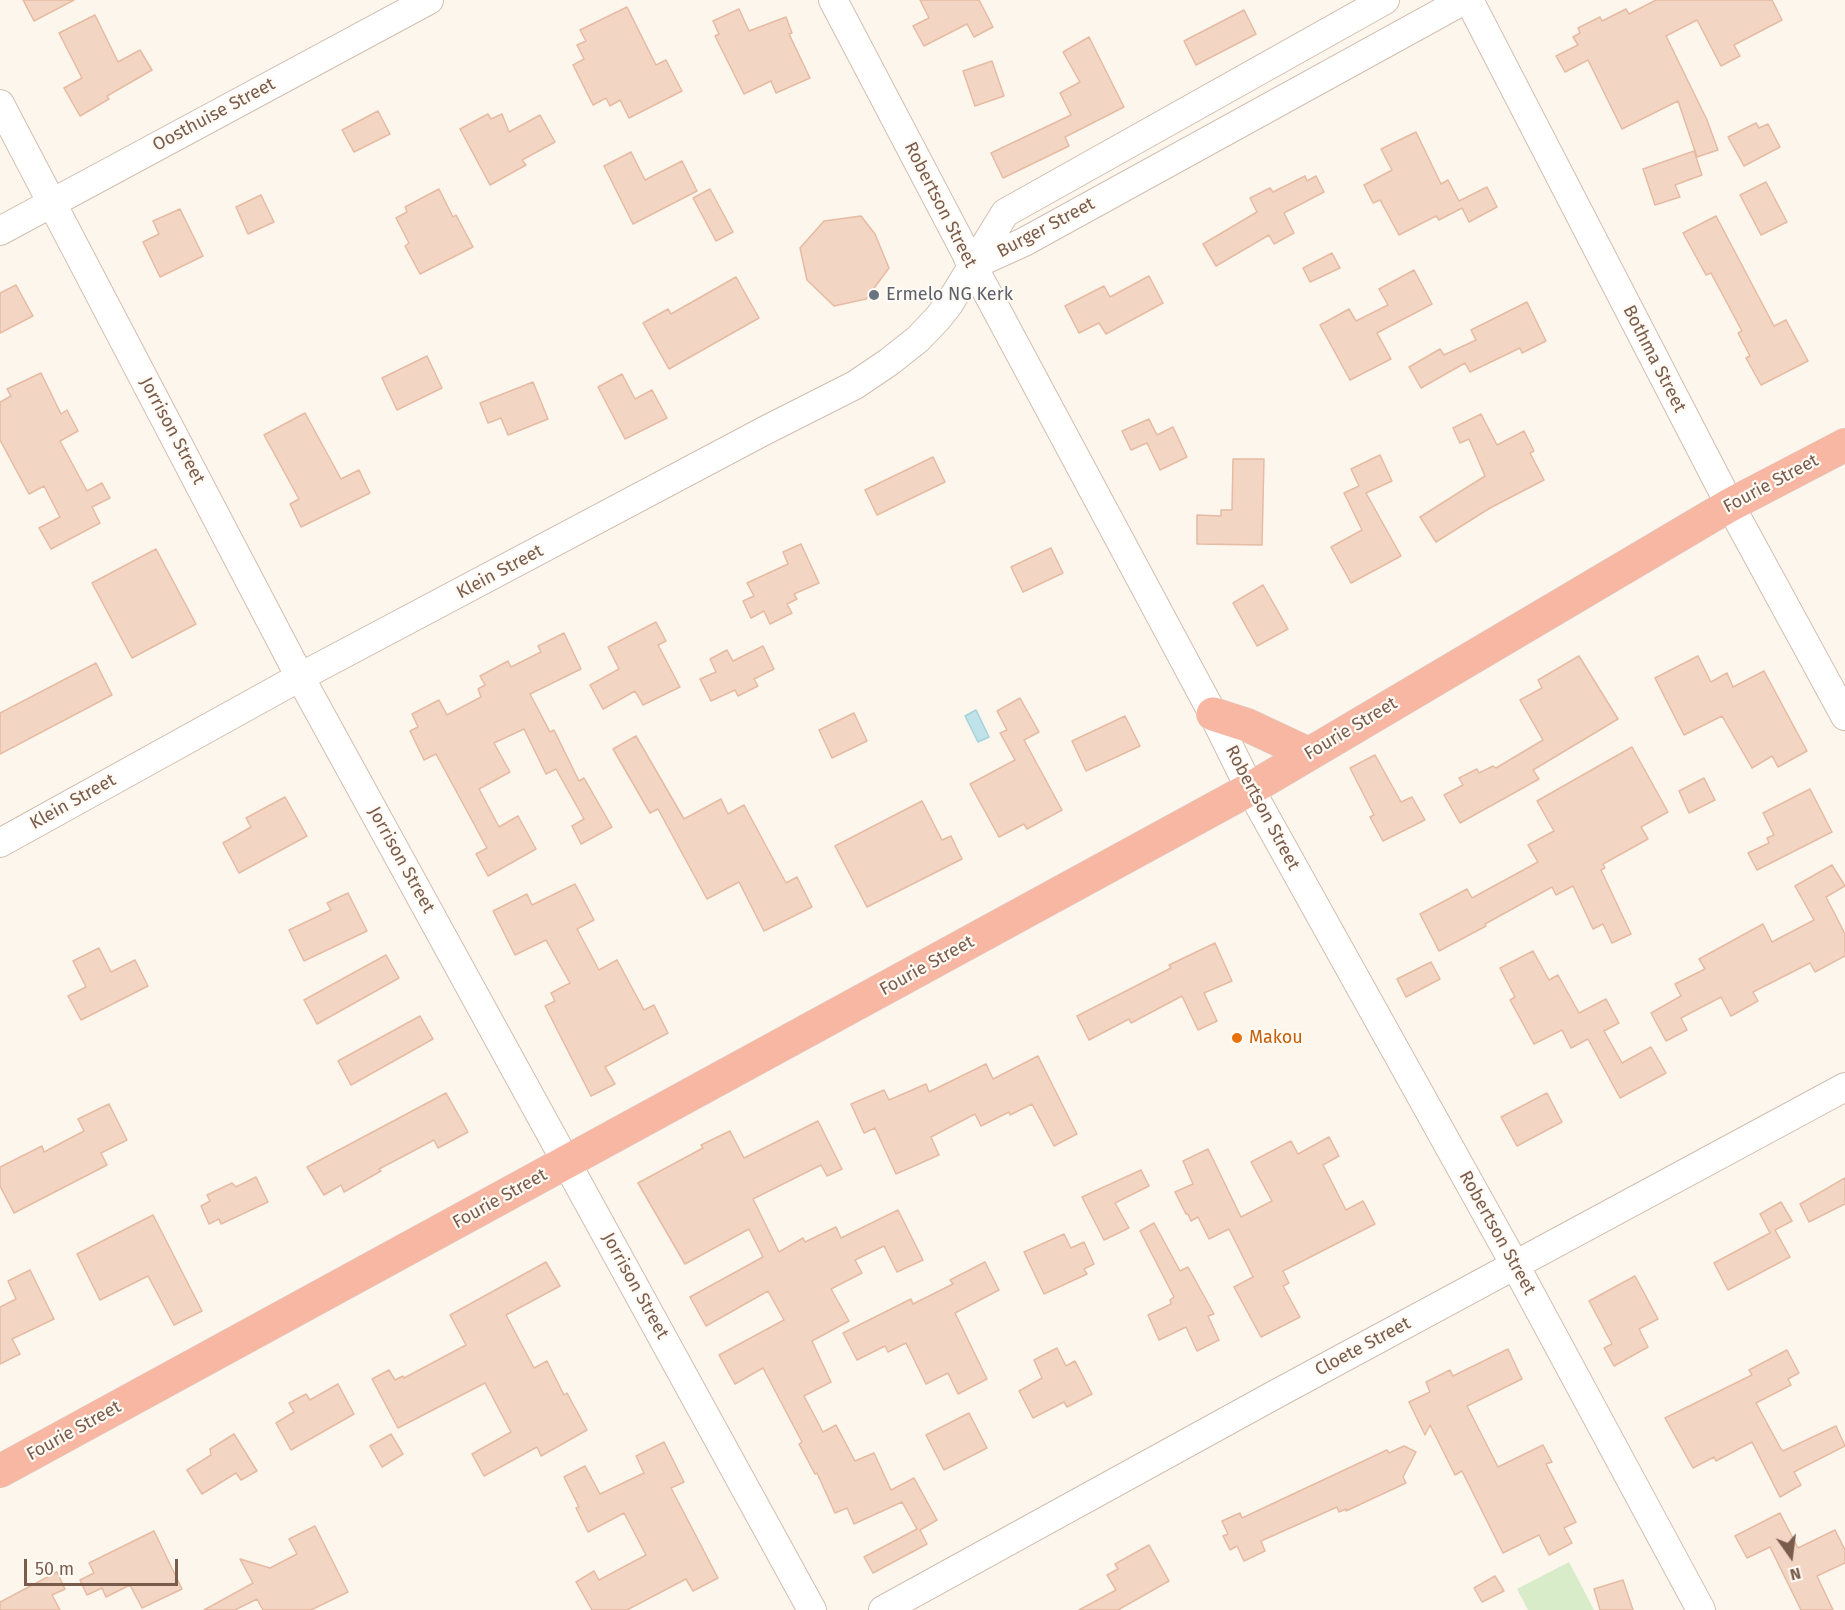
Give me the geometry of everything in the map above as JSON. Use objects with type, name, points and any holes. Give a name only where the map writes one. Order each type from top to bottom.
[{"type":"highway","name":"Fourie Street","points":[[0,1471],[1250,789],[1730,505],[1845,445]]},
{"type":"highway","points":[[1213,714],[1247,725],[1310,754]]},
{"type":"street","name":"Oosthuise Street","points":[[0,231],[429,0]]},
{"type":"street","name":"Robertson Street","points":[[833,0],[967,255],[971,267],[1213,714],[1250,789],[1515,1265],[1701,1610]]},
{"type":"street","name":"Burger Street","points":[[971,267],[1005,213],[1385,0]]},
{"type":"street","name":"Burger Street","points":[[971,267],[1024,242],[1464,0]]},
{"type":"street","name":"Bothma Street","points":[[1469,0],[1730,505],[1845,716]]},
{"type":"street","name":"Jorrison Street","points":[[0,104],[300,677],[812,1610]]},
{"type":"street","name":"Klein Street","points":[[0,843],[300,677],[855,385],[918,339],[949,304],[971,267]]},
{"type":"street","name":"Cloete Street","points":[[883,1610],[1515,1265],[1845,1088]]},
{"type":"green space","points":[[1569,1562],[1594,1610],[1528,1610],[1517,1589]]},
{"type":"water","points":[[976,710],[989,737],[978,742],[965,716]]},
{"type":"building","points":[[23,0],[74,0],[34,21]]},
{"type":"building","points":[[920,0],[979,0],[993,27],[974,37],[967,24],[924,46],[913,26],[929,18]]},
{"type":"building","points":[[1656,0],[1772,0],[1782,20],[1734,45],[1740,56],[1721,66],[1697,20],[1666,36],[1707,120],[1718,150],[1697,157],[1678,101],[1622,129],[1588,60],[1565,72],[1556,56],[1578,45],[1573,37],[1580,33],[1578,28],[1600,17],[1602,21],[1626,9],[1629,14]]},
{"type":"building","points":[[627,7],[656,65],[666,60],[682,91],[629,118],[620,100],[610,106],[606,98],[593,105],[573,65],[584,59],[577,45],[586,41],[580,30]]},
{"type":"building","points":[[739,9],[749,31],[786,17],[792,33],[789,34],[810,78],[776,93],[771,81],[744,94],[715,36],[719,34],[713,21]]},
{"type":"building","points":[[1244,10],[1256,34],[1196,65],[1184,41]]},
{"type":"building","points":[[95,15],[118,62],[140,50],[152,70],[107,96],[109,99],[80,116],[64,88],[82,78],[59,33]]},
{"type":"building","points":[[1089,37],[1124,107],[1065,137],[1069,146],[1003,178],[991,153],[1071,115],[1060,93],[1080,82],[1063,52]]},
{"type":"building","points":[[992,61],[1004,96],[975,106],[963,71]]},
{"type":"building","points":[[378,111],[390,134],[354,152],[342,130]]},
{"type":"building","points":[[488,114],[491,119],[502,114],[509,132],[540,115],[555,142],[522,160],[526,165],[490,185],[460,129]]},
{"type":"building","points":[[1756,123],[1759,128],[1768,124],[1780,147],[1744,166],[1728,137]]},
{"type":"building","points":[[1416,132],[1441,184],[1448,180],[1459,201],[1487,187],[1497,207],[1469,222],[1462,208],[1439,220],[1436,216],[1399,235],[1380,200],[1373,203],[1364,185],[1392,170],[1381,149]]},
{"type":"building","points":[[1694,151],[1702,175],[1675,185],[1680,197],[1655,205],[1643,169]]},
{"type":"building","points":[[631,152],[645,180],[682,161],[697,191],[633,224],[604,166]]},
{"type":"building","points":[[1305,176],[1307,181],[1316,176],[1324,192],[1284,213],[1294,233],[1274,244],[1269,235],[1216,266],[1203,244],[1257,212],[1250,198],[1270,188],[1273,192]]},
{"type":"building","points":[[1766,182],[1787,222],[1761,235],[1740,195]]},
{"type":"building","points":[[439,189],[453,217],[456,215],[473,247],[420,274],[405,246],[409,243],[396,218],[407,212],[405,207]]},
{"type":"building","points":[[710,189],[733,232],[716,241],[693,198]]},
{"type":"building","points":[[261,195],[274,222],[248,234],[236,207]]},
{"type":"building","points":[[180,209],[203,256],[160,277],[143,242],[159,234],[153,221]]},
{"type":"building","points":[[861,216],[875,234],[889,268],[866,299],[834,306],[807,280],[800,248],[824,221]]},
{"type":"building","points":[[1716,216],[1774,326],[1786,320],[1808,361],[1761,385],[1746,358],[1750,356],[1738,333],[1742,331],[1711,273],[1706,275],[1683,233]]},
{"type":"building","points":[[1332,253],[1340,268],[1310,282],[1303,268]]},
{"type":"building","points":[[1414,270],[1432,304],[1377,333],[1391,359],[1350,380],[1320,325],[1349,309],[1356,321],[1388,305],[1379,289]]},
{"type":"building","points":[[1149,276],[1163,303],[1106,334],[1099,323],[1079,333],[1065,306],[1104,286],[1110,297]]},
{"type":"building","points":[[736,277],[759,318],[669,369],[643,323],[668,309],[671,314]]},
{"type":"building","points":[[16,285],[33,316],[0,333],[0,293]]},
{"type":"building","points":[[1527,302],[1546,341],[1522,353],[1520,348],[1470,372],[1465,363],[1421,388],[1409,367],[1440,349],[1444,355],[1476,340],[1471,330]]},
{"type":"building","points":[[427,356],[442,388],[397,410],[382,378]]},
{"type":"building","points":[[41,373],[61,414],[67,410],[78,431],[60,441],[87,491],[102,483],[110,498],[92,507],[100,523],[51,549],[39,528],[60,517],[44,486],[29,494],[0,440],[0,402],[11,396],[7,389]]},
{"type":"building","points":[[622,374],[635,399],[652,390],[667,418],[625,439],[598,387]]},
{"type":"building","points":[[533,382],[548,419],[508,435],[501,418],[488,423],[480,403]]},
{"type":"building","points":[[305,413],[341,479],[359,470],[370,493],[301,527],[290,504],[299,499],[264,435]]},
{"type":"building","points":[[1481,414],[1497,445],[1524,431],[1534,451],[1530,453],[1544,480],[1490,508],[1436,542],[1420,517],[1485,476],[1469,439],[1460,443],[1453,428]]},
{"type":"building","points":[[1149,419],[1157,435],[1173,427],[1187,457],[1160,470],[1147,443],[1131,450],[1122,431]]},
{"type":"building","points":[[1380,455],[1392,481],[1366,493],[1401,556],[1351,583],[1331,547],[1362,530],[1344,493],[1359,486],[1351,469]]},
{"type":"building","points":[[933,457],[945,482],[877,515],[865,490]]},
{"type":"building","points":[[1233,459],[1264,459],[1262,545],[1197,544],[1197,515],[1221,516],[1221,510],[1232,510]]},
{"type":"building","points":[[801,544],[819,583],[794,594],[797,599],[787,604],[792,613],[770,624],[764,611],[751,618],[743,601],[754,596],[747,583],[788,564],[783,552]]},
{"type":"building","points":[[1051,548],[1063,573],[1023,592],[1011,567]]},
{"type":"building","points":[[156,549],[196,624],[132,658],[92,583]]},
{"type":"building","points":[[1263,585],[1288,629],[1257,646],[1233,603]]},
{"type":"building","points":[[656,622],[666,641],[658,645],[680,687],[643,705],[635,691],[603,709],[590,685],[619,669],[608,647]]},
{"type":"building","points":[[564,633],[581,669],[530,694],[550,732],[554,730],[579,781],[584,778],[612,827],[581,844],[572,826],[584,819],[556,769],[546,774],[524,729],[494,743],[510,772],[479,789],[499,827],[518,816],[536,849],[488,876],[476,854],[487,848],[436,754],[424,760],[410,731],[418,727],[412,714],[439,700],[447,715],[481,697],[478,689],[485,685],[480,676],[508,661],[511,667],[541,652],[538,646]]},
{"type":"building","points":[[763,646],[774,669],[754,679],[758,686],[738,696],[735,690],[711,701],[700,679],[716,672],[710,659],[727,650],[733,661]]},
{"type":"building","points":[[1579,656],[1618,719],[1533,770],[1539,779],[1460,823],[1444,795],[1463,785],[1459,778],[1477,769],[1479,773],[1493,766],[1496,768],[1543,740],[1520,700],[1542,688],[1538,680]]},
{"type":"building","points":[[1698,656],[1711,682],[1727,673],[1733,687],[1764,671],[1807,751],[1778,767],[1772,756],[1752,768],[1722,716],[1684,735],[1655,678]]},
{"type":"building","points":[[96,663],[112,695],[0,754],[0,713]]},
{"type":"building","points":[[1020,698],[1039,732],[1024,740],[1062,810],[1027,829],[1024,824],[999,837],[970,784],[1015,760],[1000,733],[1007,730],[997,711]]},
{"type":"building","points":[[854,713],[867,741],[832,758],[819,730]]},
{"type":"building","points":[[1125,716],[1140,746],[1086,771],[1072,741]]},
{"type":"building","points":[[636,736],[684,819],[721,799],[728,814],[744,805],[786,883],[797,877],[812,907],[764,931],[739,882],[707,899],[658,809],[650,813],[613,749]]},
{"type":"building","points":[[1632,747],[1668,812],[1641,827],[1648,839],[1603,864],[1605,868],[1601,870],[1631,934],[1612,943],[1603,924],[1593,929],[1573,886],[1556,895],[1552,887],[1439,951],[1420,914],[1467,889],[1472,898],[1538,862],[1528,845],[1554,831],[1537,801]]},
{"type":"building","points":[[1375,755],[1401,802],[1412,797],[1425,820],[1383,841],[1370,817],[1374,815],[1350,768]]},
{"type":"building","points":[[1704,778],[1715,800],[1689,813],[1679,791]]},
{"type":"building","points":[[1810,789],[1832,832],[1757,870],[1748,853],[1769,843],[1767,838],[1774,835],[1763,813]]},
{"type":"building","points":[[285,797],[307,836],[239,873],[223,843],[251,827],[246,818]]},
{"type":"building","points":[[922,801],[942,840],[951,836],[962,859],[867,907],[835,846]]},
{"type":"building","points":[[1832,865],[1845,886],[1826,897],[1845,934],[1845,956],[1815,972],[1810,963],[1753,992],[1758,1001],[1731,1016],[1721,997],[1681,1018],[1687,1030],[1666,1041],[1651,1013],[1681,996],[1675,984],[1705,969],[1699,959],[1763,924],[1772,942],[1814,920],[1795,886]]},
{"type":"building","points":[[575,884],[594,920],[577,929],[599,970],[617,960],[644,1010],[654,1005],[668,1033],[605,1067],[615,1084],[591,1096],[545,1006],[555,1001],[551,993],[570,983],[546,940],[515,955],[493,911],[527,894],[532,905]]},
{"type":"building","points":[[348,893],[367,931],[304,961],[289,930],[331,910],[327,903]]},
{"type":"building","points":[[1215,943],[1232,981],[1204,993],[1217,1021],[1198,1030],[1182,996],[1131,1023],[1129,1019],[1089,1040],[1077,1016],[1171,968],[1169,965]]},
{"type":"building","points":[[99,948],[111,972],[135,960],[148,986],[81,1020],[68,996],[86,987],[73,961]]},
{"type":"building","points":[[1533,951],[1549,980],[1558,975],[1579,1013],[1606,999],[1619,1023],[1604,1031],[1622,1063],[1651,1047],[1666,1073],[1620,1098],[1588,1039],[1571,1048],[1562,1030],[1534,1044],[1510,1000],[1515,997],[1500,968]]},
{"type":"building","points":[[386,955],[399,978],[317,1024],[304,1000]]},
{"type":"building","points":[[1431,962],[1440,979],[1406,997],[1397,979]]},
{"type":"building","points":[[420,1016],[433,1039],[351,1085],[338,1061]]},
{"type":"building","points":[[1038,1056],[1077,1134],[1054,1146],[1032,1104],[981,1126],[975,1114],[931,1137],[939,1155],[896,1174],[875,1128],[864,1133],[851,1104],[884,1090],[889,1100],[926,1084],[929,1092],[986,1064],[993,1079]]},
{"type":"building","points":[[446,1093],[468,1132],[438,1148],[434,1140],[379,1169],[381,1171],[344,1192],[341,1185],[324,1195],[307,1167]]},
{"type":"building","points":[[1547,1093],[1562,1122],[1517,1146],[1501,1117]]},
{"type":"building","points":[[109,1104],[127,1140],[101,1153],[107,1165],[14,1213],[0,1186],[0,1167],[42,1146],[44,1152],[84,1131],[78,1119]]},
{"type":"building","points":[[818,1121],[842,1169],[827,1176],[821,1165],[753,1199],[779,1252],[803,1238],[805,1242],[836,1227],[841,1238],[898,1210],[923,1260],[897,1272],[884,1246],[855,1260],[862,1273],[831,1289],[849,1321],[812,1341],[831,1382],[804,1396],[823,1432],[836,1425],[855,1461],[874,1453],[891,1490],[914,1478],[937,1520],[920,1530],[927,1544],[873,1573],[864,1557],[917,1529],[902,1502],[854,1524],[847,1508],[835,1513],[817,1473],[815,1474],[799,1444],[802,1442],[763,1368],[735,1384],[719,1355],[784,1320],[768,1291],[706,1326],[690,1297],[763,1257],[749,1229],[685,1264],[638,1183],[703,1148],[701,1145],[730,1131],[744,1158]]},
{"type":"building","points":[[1329,1137],[1339,1156],[1323,1165],[1346,1210],[1363,1201],[1375,1224],[1283,1271],[1289,1283],[1283,1286],[1300,1317],[1261,1337],[1234,1287],[1253,1277],[1229,1229],[1209,1239],[1198,1217],[1191,1221],[1175,1192],[1193,1184],[1183,1161],[1208,1149],[1241,1217],[1272,1201],[1251,1162],[1291,1141],[1298,1154]]},
{"type":"building","points":[[1141,1170],[1149,1186],[1115,1203],[1129,1228],[1104,1240],[1082,1197]]},
{"type":"building","points":[[256,1177],[268,1202],[221,1224],[219,1219],[209,1224],[201,1206],[210,1201],[207,1195],[232,1183],[236,1187]]},
{"type":"building","points":[[1845,1178],[1845,1204],[1809,1222],[1800,1204]]},
{"type":"building","points":[[1781,1202],[1792,1221],[1775,1230],[1790,1257],[1728,1290],[1714,1263],[1770,1233],[1760,1214]]},
{"type":"building","points":[[153,1215],[202,1311],[174,1325],[148,1276],[100,1300],[77,1254]]},
{"type":"building","points":[[1154,1223],[1180,1271],[1188,1267],[1214,1314],[1208,1316],[1219,1340],[1197,1351],[1186,1327],[1159,1340],[1148,1315],[1171,1304],[1170,1300],[1174,1297],[1140,1231]]},
{"type":"building","points":[[1064,1234],[1071,1248],[1084,1242],[1094,1264],[1084,1269],[1087,1274],[1044,1294],[1024,1252]]},
{"type":"building","points":[[546,1262],[560,1286],[506,1315],[534,1368],[547,1361],[564,1395],[567,1393],[587,1430],[541,1456],[537,1447],[484,1476],[472,1454],[511,1432],[485,1383],[398,1428],[372,1379],[389,1370],[395,1380],[403,1376],[404,1378],[466,1345],[450,1315]]},
{"type":"building","points":[[985,1262],[999,1290],[955,1313],[987,1379],[958,1394],[948,1373],[926,1384],[906,1343],[888,1352],[885,1346],[857,1360],[843,1333],[911,1299],[913,1304],[953,1284],[950,1280]]},
{"type":"building","points":[[30,1270],[54,1319],[12,1339],[20,1354],[0,1364],[0,1307],[16,1299],[8,1281]]},
{"type":"building","points":[[1635,1276],[1658,1319],[1639,1329],[1648,1347],[1614,1366],[1604,1348],[1612,1344],[1589,1301]]},
{"type":"building","points":[[1057,1348],[1066,1366],[1075,1361],[1092,1394],[1067,1407],[1064,1402],[1033,1418],[1019,1391],[1042,1378],[1034,1360]]},
{"type":"building","points":[[1508,1349],[1522,1379],[1467,1406],[1498,1467],[1543,1445],[1552,1462],[1546,1464],[1576,1522],[1564,1528],[1572,1543],[1549,1555],[1539,1535],[1503,1553],[1462,1471],[1455,1475],[1430,1425],[1425,1435],[1409,1402],[1430,1392],[1426,1382],[1450,1370],[1453,1376]]},
{"type":"building","points":[[1787,1350],[1799,1373],[1788,1379],[1791,1385],[1756,1403],[1781,1449],[1783,1451],[1836,1426],[1845,1446],[1794,1472],[1801,1485],[1780,1497],[1752,1442],[1716,1461],[1714,1457],[1693,1468],[1665,1418],[1752,1375],[1749,1370]]},
{"type":"building","points":[[338,1384],[354,1414],[291,1450],[276,1423],[294,1412],[289,1403],[306,1394],[310,1400]]},
{"type":"building","points":[[969,1413],[987,1448],[944,1470],[926,1435]]},
{"type":"building","points":[[234,1434],[257,1471],[241,1480],[236,1473],[202,1494],[187,1470],[211,1455],[210,1449]]},
{"type":"building","points":[[391,1434],[403,1454],[382,1467],[370,1446]]},
{"type":"building","points":[[664,1442],[684,1482],[671,1488],[718,1578],[693,1591],[686,1579],[627,1610],[592,1610],[576,1582],[594,1571],[599,1580],[646,1555],[624,1513],[588,1532],[564,1477],[585,1466],[600,1494],[644,1473],[636,1456]]},
{"type":"building","points":[[1404,1446],[1416,1452],[1403,1477],[1406,1483],[1346,1511],[1346,1509],[1339,1512],[1337,1507],[1261,1541],[1265,1551],[1244,1561],[1237,1546],[1230,1550],[1223,1536],[1228,1534],[1222,1521],[1240,1513],[1242,1518],[1387,1450],[1389,1453]]},
{"type":"building","points":[[1780,1513],[1798,1548],[1835,1530],[1845,1550],[1845,1563],[1817,1576],[1833,1610],[1801,1610],[1770,1547],[1747,1558],[1735,1536]]},
{"type":"building","points":[[315,1526],[348,1592],[311,1610],[263,1610],[257,1599],[235,1610],[204,1610],[253,1583],[240,1559],[270,1568],[297,1554],[289,1539]]},
{"type":"building","points":[[154,1531],[182,1589],[142,1608],[130,1585],[106,1597],[102,1588],[87,1595],[80,1580],[94,1573],[89,1563]]},
{"type":"building","points":[[1149,1545],[1169,1581],[1118,1610],[1079,1610],[1116,1590],[1107,1575],[1118,1569],[1115,1564]]},
{"type":"building","points":[[57,1572],[65,1589],[52,1595],[60,1610],[0,1610],[0,1602]]},
{"type":"building","points":[[1495,1576],[1504,1591],[1482,1602],[1474,1588]]},
{"type":"building","points":[[1623,1580],[1633,1610],[1600,1610],[1594,1589]]},
{"type":"place","name":"Ermelo NG Kerk","points":[[874,295]]},
{"type":"place","name":"Makou","points":[[1237,1038]]}]
